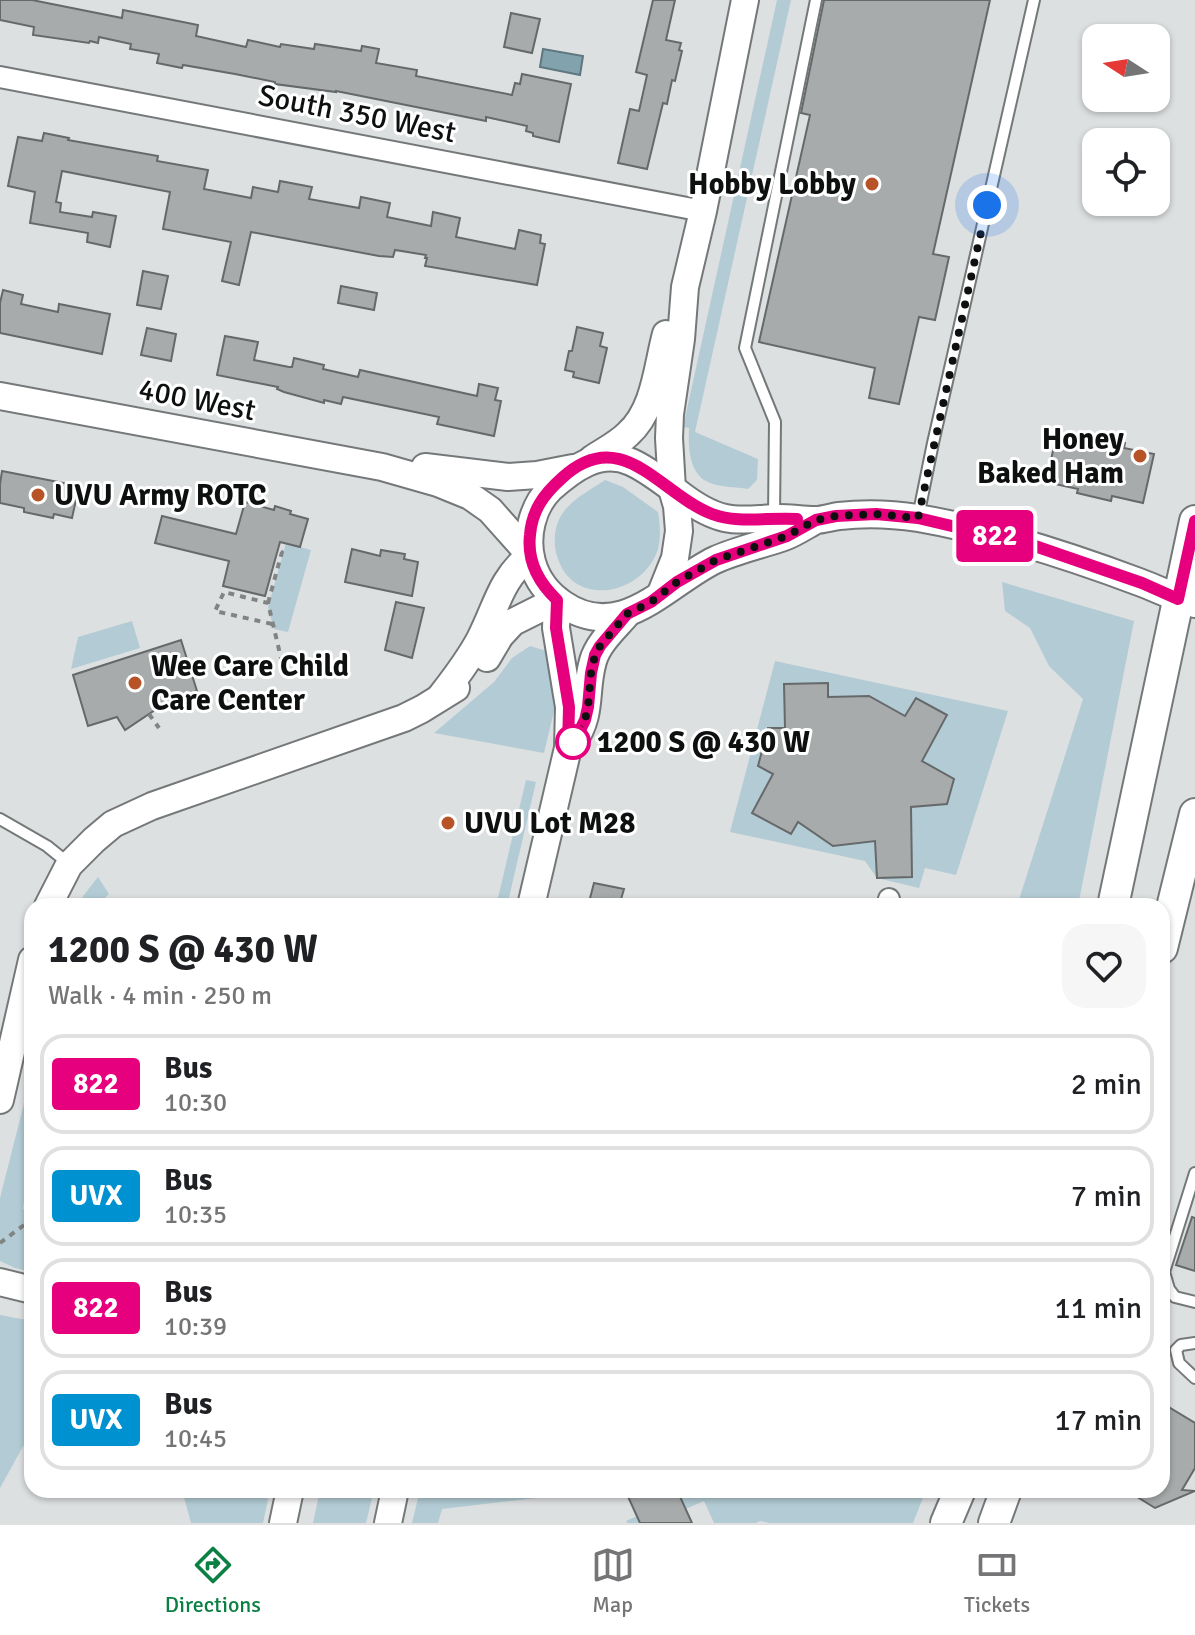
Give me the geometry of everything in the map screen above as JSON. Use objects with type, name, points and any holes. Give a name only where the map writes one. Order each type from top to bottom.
[{"type":"main road","points":[[1115,898],[1190,597],[1195,521]]},
{"type":"main road","points":[[1170,916],[1195,814]]},
{"type":"main road","points":[[946,1523],[957,1498]]},
{"type":"main road","points":[[995,1523],[1003,1498]]},
{"type":"street","points":[[661,593],[675,558],[679,531],[672,489],[670,414],[685,287],[745,0]]},
{"type":"street","name":"South 350 West","points":[[0,77],[703,211]]},
{"type":"street","points":[[685,287],[669,324],[650,399],[642,418],[627,435],[582,464],[543,496],[537,507],[530,531],[530,555],[542,583],[567,607],[591,616],[627,614],[651,602],[693,571],[787,536],[816,520]]},
{"type":"street","name":"400 West","points":[[0,396],[382,467]]},
{"type":"street","points":[[382,467],[427,467],[508,477],[537,475],[612,458],[631,462],[710,513],[725,518],[816,520],[876,514],[918,518],[1032,545],[1190,597]]},
{"type":"street","points":[[382,467],[470,496],[496,516],[530,555]]},
{"type":"street","points":[[441,696],[479,642],[509,576],[530,555]]},
{"type":"street","points":[[52,898],[69,865],[113,824],[152,806],[422,709],[471,677],[513,622],[557,600]]},
{"type":"street","points":[[533,898],[568,748],[569,707],[556,628],[557,600]]},
{"type":"street","points":[[568,748],[585,720],[595,655],[627,614]]},
{"type":"street","points":[[0,1100],[24,995]]},
{"type":"street","points":[[0,1282],[24,1288]]},
{"type":"street","points":[[283,1523],[288,1498]]},
{"type":"street","points":[[388,1523],[393,1498]]},
{"type":"lane","points":[[774,518],[775,422],[745,348],[816,0]]},
{"type":"lane","points":[[918,518],[1034,0]]},
{"type":"lane","points":[[0,819],[47,846],[69,865]]},
{"type":"lane","points":[[1170,1253],[1195,1173]]},
{"type":"lane","points":[[1170,1290],[1175,1297],[1195,1302]]},
{"type":"lane","points":[[1195,1343],[1181,1345],[1176,1350],[1179,1363],[1195,1378]]},
{"type":"path","points":[[277,550],[282,552],[264,600],[285,675]]},
{"type":"path","points":[[264,600],[224,592],[215,611],[272,624]]},
{"type":"path","points":[[149,714],[159,728]]},
{"type":"path","points":[[0,1243],[24,1225]]},
{"type":"shaded area","points":[[777,0],[791,0],[695,432],[758,459],[757,480],[748,489],[717,485],[702,478],[691,459],[689,428],[683,427]]},
{"type":"shaded area","points":[[543,49],[583,56],[580,75],[540,67]]},
{"type":"shaded area","points":[[605,480],[623,487],[658,512],[660,526],[658,549],[650,565],[623,586],[608,590],[577,584],[565,573],[555,545],[557,524],[566,509]]},
{"type":"shaded area","points":[[286,543],[311,550],[288,632],[274,629],[268,607]]},
{"type":"shaded area","points":[[1002,582],[1134,621],[1080,898],[1020,898],[1083,699],[1049,666],[1030,628],[1005,611]]},
{"type":"shaded area","points":[[132,621],[140,648],[71,669],[78,637]]},
{"type":"shaded area","points":[[530,646],[553,653],[562,678],[544,753],[434,733],[494,682],[512,658]]},
{"type":"shaded area","points":[[775,661],[1008,711],[956,875],[925,868],[919,888],[877,878],[865,861],[730,832]]},
{"type":"shaded area","points":[[526,780],[536,782],[509,898],[498,898]]},
{"type":"shaded area","points":[[98,877],[109,894],[105,898],[83,896]]},
{"type":"shaded area","points":[[24,1104],[24,1270],[0,1261],[0,1198]]},
{"type":"shaded area","points":[[0,1315],[24,1320],[24,1444],[0,1488]]},
{"type":"shaded area","points":[[184,1498],[268,1498],[263,1523],[191,1523]]},
{"type":"shaded area","points":[[318,1498],[372,1498],[366,1523],[313,1523]]},
{"type":"shaded area","points":[[418,1498],[537,1498],[442,1509],[438,1523],[412,1523]]},
{"type":"shaded area","points":[[678,1498],[923,1498],[913,1523],[714,1523],[704,1501],[654,1523],[626,1521]]},
{"type":"building","points":[[0,0],[32,0],[122,18],[123,10],[198,25],[196,36],[246,47],[248,40],[280,47],[281,44],[314,49],[315,44],[361,51],[362,46],[379,49],[376,63],[417,70],[416,76],[512,95],[515,83],[520,84],[522,74],[571,84],[559,142],[533,136],[533,133],[526,131],[527,126],[486,117],[486,121],[336,91],[275,84],[235,74],[157,63],[159,54],[130,49],[131,44],[99,37],[98,43],[89,43],[33,35],[34,27],[0,20]]},
{"type":"building","points":[[653,0],[675,0],[666,40],[681,43],[679,50],[682,51],[667,104],[663,103],[647,169],[618,163],[630,109],[639,111],[647,75],[636,72]]},
{"type":"building","name":"Hobby Lobby","points":[[824,0],[990,0],[933,254],[949,257],[935,320],[919,317],[899,404],[869,398],[875,368],[759,342],[810,115],[801,113]]},
{"type":"building","points":[[511,13],[540,19],[532,53],[504,47]]},
{"type":"building","points":[[44,133],[158,156],[157,161],[208,170],[204,189],[251,198],[253,187],[278,192],[280,181],[312,187],[309,199],[359,208],[361,197],[390,203],[387,217],[431,226],[433,212],[460,218],[456,237],[515,249],[519,230],[541,235],[540,243],[545,244],[537,285],[425,266],[426,255],[395,250],[393,257],[379,256],[251,232],[239,285],[222,281],[231,242],[163,229],[170,192],[62,171],[56,202],[61,203],[60,212],[92,217],[93,212],[116,216],[110,247],[87,242],[88,233],[30,223],[35,192],[8,186],[18,137],[42,141]]},
{"type":"building","points":[[143,271],[168,276],[161,309],[137,305]]},
{"type":"building","points":[[341,286],[377,293],[374,310],[338,303]]},
{"type":"building","points":[[3,290],[23,295],[21,304],[58,312],[59,304],[110,314],[102,354],[0,333]]},
{"type":"building","points":[[577,327],[603,333],[600,346],[607,348],[599,383],[573,377],[574,372],[565,370]]},
{"type":"building","points":[[147,328],[176,334],[171,361],[141,355]]},
{"type":"building","points":[[225,336],[258,342],[254,360],[289,367],[292,367],[294,358],[358,377],[360,370],[477,396],[479,384],[498,388],[495,400],[501,401],[494,436],[437,424],[439,417],[343,397],[341,404],[324,400],[324,403],[284,392],[278,387],[217,375]]},
{"type":"building","points":[[1057,433],[1088,440],[1088,435],[1125,443],[1124,448],[1154,454],[1143,503],[1112,496],[1111,501],[1046,482]]},
{"type":"building","name":"UVU Army ROTC","points":[[2,471],[79,486],[72,518],[24,512],[24,508],[0,503]]},
{"type":"building","points":[[245,502],[274,510],[275,506],[308,519],[300,547],[280,542],[265,596],[223,586],[229,561],[155,543],[162,516],[236,534]]},
{"type":"building","points":[[352,549],[380,556],[381,550],[405,554],[404,559],[418,562],[412,596],[345,582]]},
{"type":"building","points":[[396,602],[424,608],[412,658],[385,650]]},
{"type":"building","name":"Wee Care Child Care Center","points":[[181,640],[197,691],[170,700],[125,730],[117,717],[88,726],[73,675]]},
{"type":"building","points":[[828,683],[828,697],[869,696],[905,716],[916,698],[947,715],[922,761],[954,779],[947,804],[911,807],[912,877],[877,878],[875,841],[833,846],[798,822],[791,834],[752,813],[773,774],[758,766],[768,728],[785,728],[784,684]]},
{"type":"building","points":[[594,883],[624,889],[621,898],[590,898]]},
{"type":"building","points":[[1192,1217],[1195,1218],[1195,1271],[1176,1265]]},
{"type":"building","points":[[1170,1408],[1195,1423],[1195,1468],[1182,1490],[1195,1491],[1155,1508],[1139,1498],[1170,1498]]},
{"type":"building","points":[[629,1498],[681,1498],[692,1523],[640,1523]]},
{"type":"bus line","name":"822","points":[[797,519],[725,518],[684,498],[631,462],[612,458],[576,467],[543,496],[532,519],[530,555],[542,583],[557,600],[556,628],[569,707],[568,748],[585,720],[595,655],[627,614],[651,602],[693,571],[740,550],[787,536],[816,520],[876,514],[918,518],[1032,545],[1142,583],[1178,599],[1195,521]]},
{"type":"place","name":"Hobby Lobby","points":[[872,184]]},
{"type":"place","name":"Honey Baked Ham","points":[[1140,456]]},
{"type":"place","name":"UVU Army ROTC","points":[[38,495]]},
{"type":"place","name":"Wee Care Child Care Center","points":[[135,683]]},
{"type":"place","name":"1200 S @ 430 W","points":[[573,742]]},
{"type":"place","name":"UVU Lot M28","points":[[448,823]]},
{"type":"route","points":[[573,742],[585,720],[591,673],[600,646],[627,614],[651,602],[693,571],[740,550],[787,536],[816,520],[876,514],[918,518],[987,205]]}]
